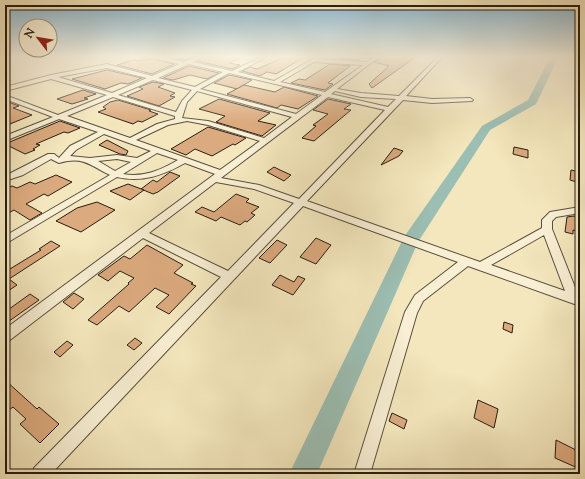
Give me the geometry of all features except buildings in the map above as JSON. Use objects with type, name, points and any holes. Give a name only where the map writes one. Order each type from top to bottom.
[{"type":"street","points":[[5,89],[46,78]]},
{"type":"street","points":[[56,78],[113,95],[179,117],[264,140]]},
{"type":"street","points":[[5,139],[151,78]]},
{"type":"street","points":[[153,78],[297,116]]},
{"type":"street","points":[[130,141],[156,126],[179,117],[183,106],[194,90],[217,78]]},
{"type":"street","points":[[255,78],[389,109]]},
{"type":"street","points":[[274,83],[282,78]]},
{"type":"street","points":[[5,336],[347,78]]},
{"type":"street","points":[[40,474],[420,78]]},
{"type":"street","points":[[332,89],[361,95],[432,101],[470,100]]},
{"type":"street","points":[[5,97],[58,117],[66,118],[185,160],[217,176],[300,202],[576,300]]},
{"type":"street","points":[[5,179],[20,173],[51,156],[59,161],[64,158],[73,148],[104,131]]},
{"type":"street","points":[[5,241],[157,150]]},
{"type":"street","points":[[64,158],[90,160],[117,157],[139,161]]},
{"type":"street","points":[[90,160],[116,175],[132,179],[163,173],[185,160]]},
{"type":"street","points":[[576,300],[547,229],[547,220],[554,214],[580,210]]},
{"type":"street","points":[[481,266],[547,229]]},
{"type":"street","points":[[141,233],[229,276]]},
{"type":"street","points":[[362,474],[411,312],[419,298],[467,261]]},
{"type":"waterway","points":[[303,474],[410,241],[486,128],[532,102],[544,78]]}]
